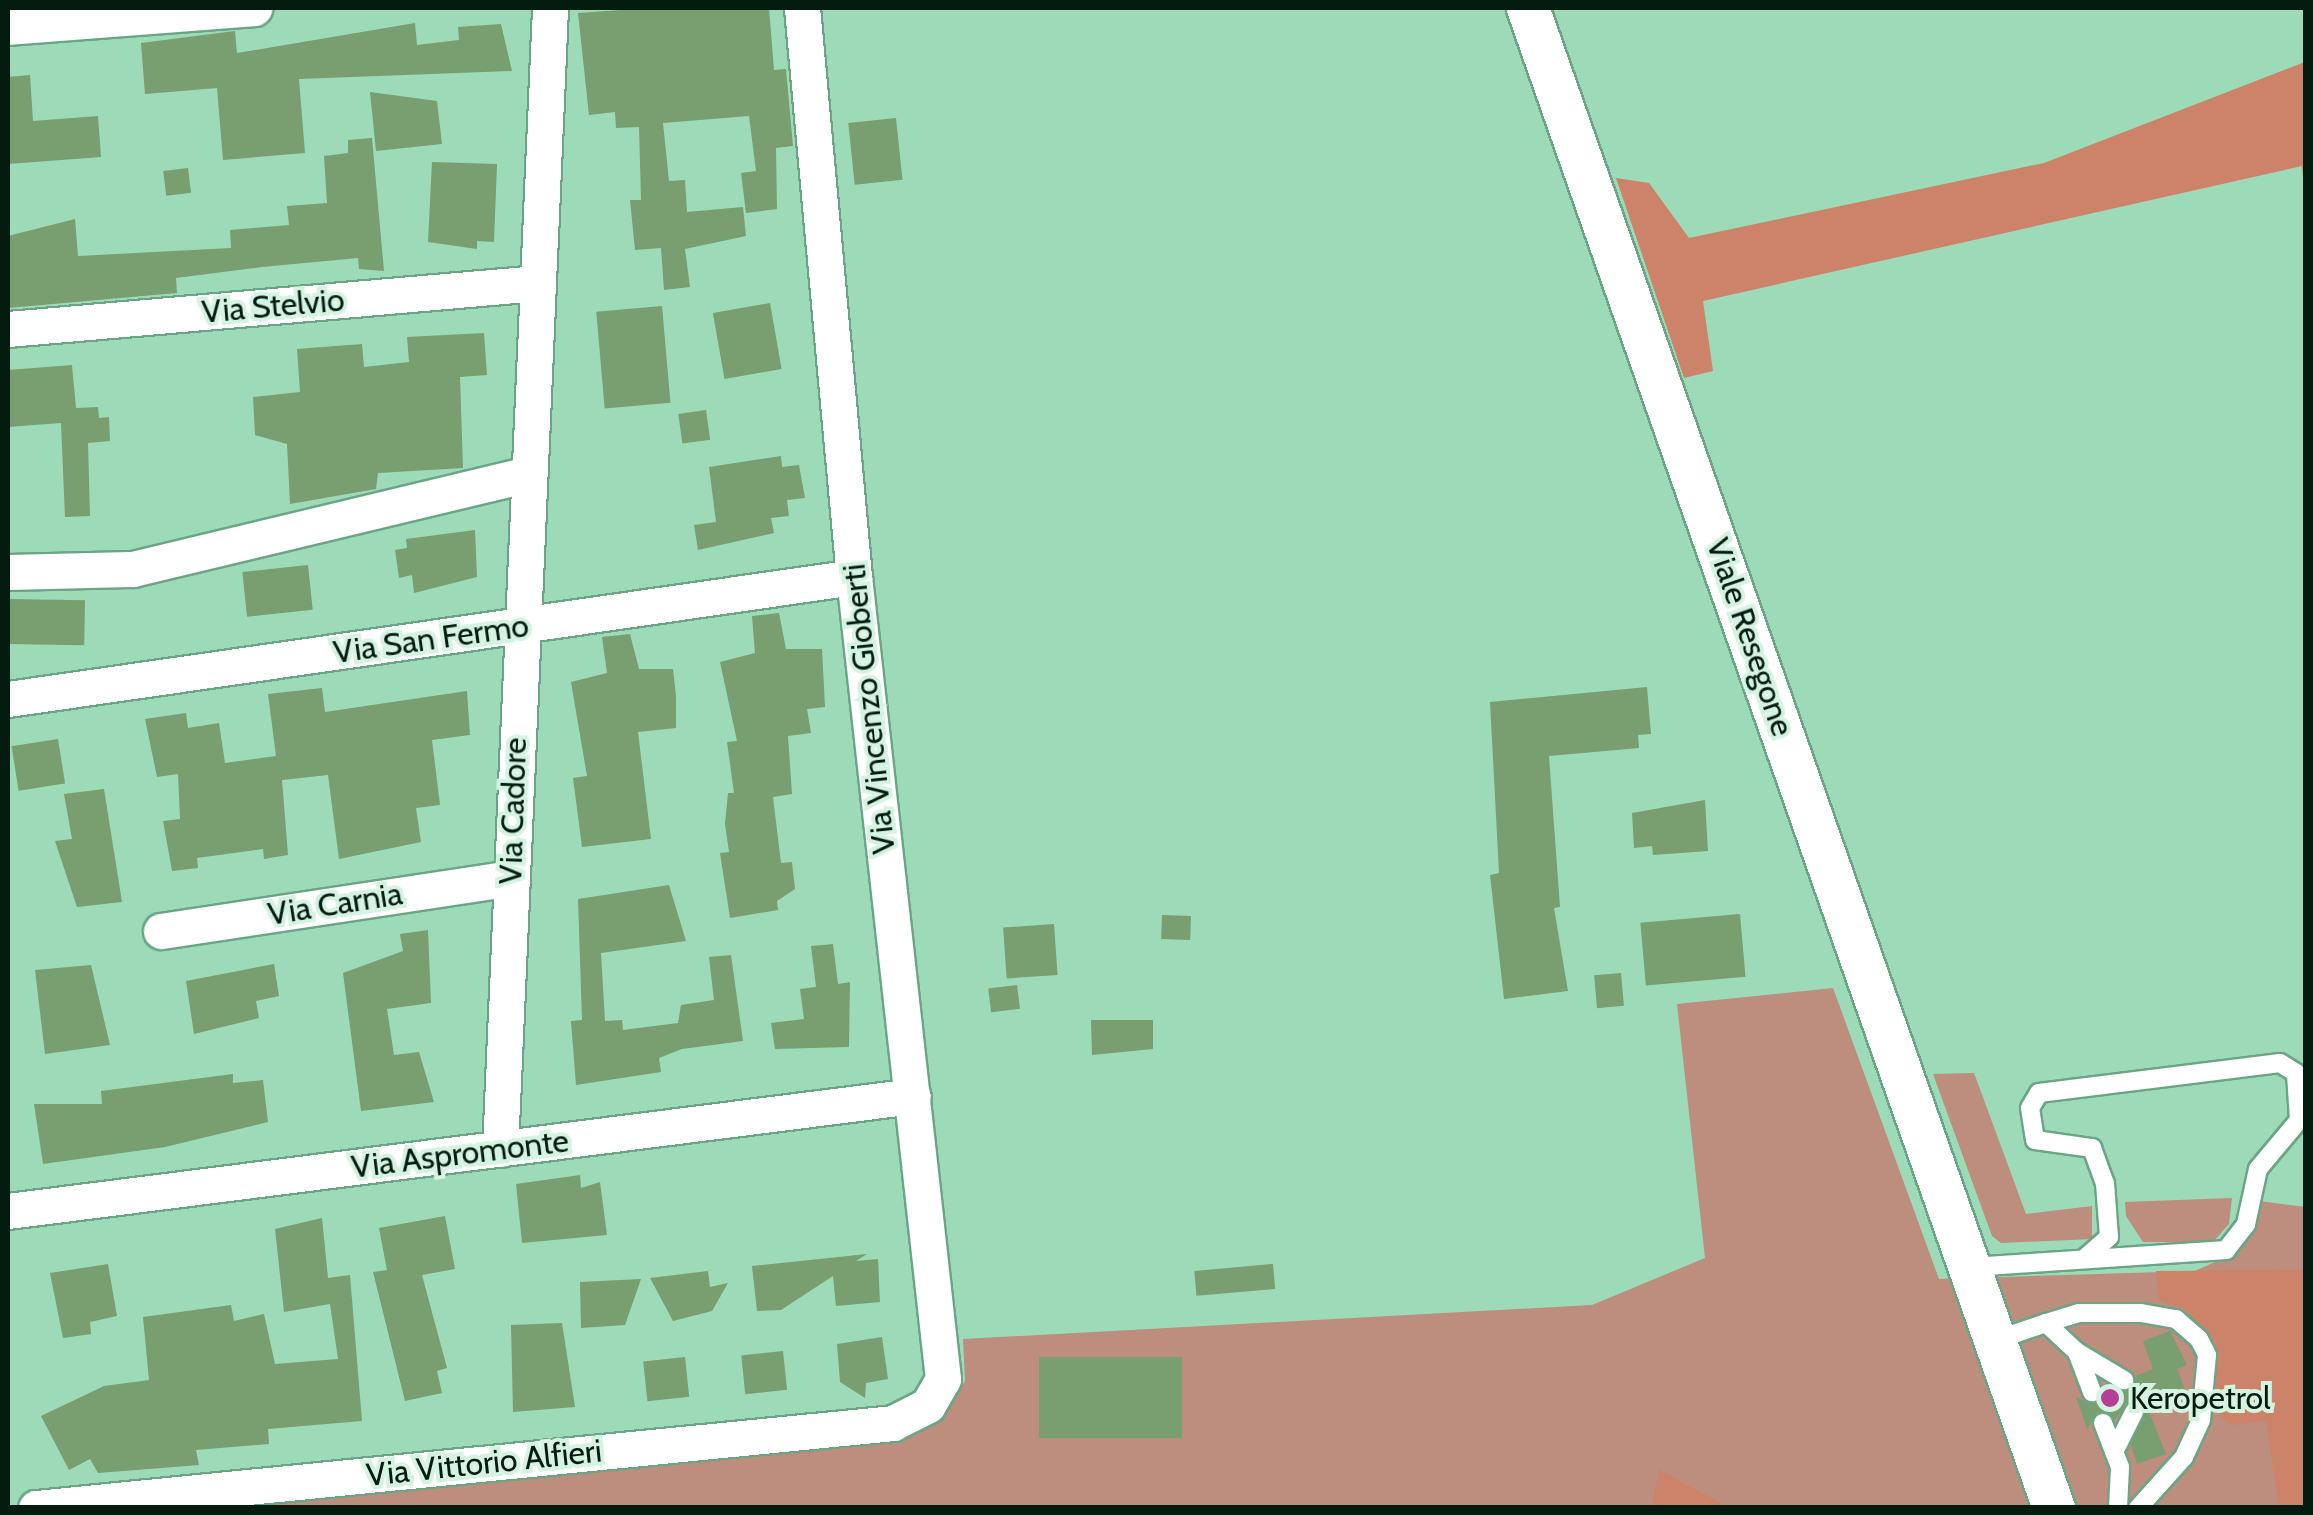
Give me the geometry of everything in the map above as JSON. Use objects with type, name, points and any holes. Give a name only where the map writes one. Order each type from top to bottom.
[{"type":"street","points":[[8,28],[254,8]]},
{"type":"street","name":"Via Cadore","points":[[500,1149],[519,626],[550,8]]},
{"type":"street","name":"Via Vincenzo Gioberti","points":[[802,8],[854,577],[943,1353],[943,1379],[928,1405]]},
{"type":"street","name":"Viale Resegone","points":[[1528,8],[1995,1340]]},
{"type":"street","name":"Via Stelvio","points":[[8,329],[538,283]]},
{"type":"street","points":[[8,572],[133,569],[528,474]]},
{"type":"street","name":"Via San Fermo","points":[[8,699],[854,577]]},
{"type":"street","name":"Via Carnia","points":[[161,930],[510,878]]},
{"type":"street","name":"Via Aspromonte","points":[[8,1210],[913,1096]]},
{"type":"street","points":[[1995,1340],[2054,1508]]},
{"type":"street","name":"Via Vittorio Alfieri","points":[[36,1508],[893,1424],[928,1405]]},
{"type":"lane","points":[[1970,1267],[2086,1257],[2208,1257],[2226,1250],[2246,1224],[2258,1169],[2299,1120],[2296,1073],[2280,1063],[2039,1093],[2030,1108],[2034,1140],[2092,1148],[2105,1182],[2109,1236],[2086,1257]]},
{"type":"lane","points":[[1995,1340],[2078,1313],[2141,1313],[2176,1319],[2199,1339],[2207,1356],[2201,1420],[2184,1458],[2138,1508]]},
{"type":"lane","points":[[2046,1323],[2077,1352],[2124,1380]]},
{"type":"lane","points":[[2077,1352],[2092,1392]]},
{"type":"lane","points":[[2114,1452],[2134,1412]]},
{"type":"lane","points":[[2102,1423],[2114,1452],[2118,1508]]},
{"type":"shaded area","points":[[2305,62],[2305,200],[2302,166],[1703,301],[1713,371],[1684,378],[1616,178],[1649,183],[1689,238],[2044,163]]},
{"type":"shaded area","points":[[1833,988],[1939,1279],[2195,1271],[2241,1250],[2256,1227],[2259,1201],[2305,1207],[2305,1507],[121,1508],[898,1441],[944,1417],[965,1381],[963,1339],[1592,1305],[1705,1258],[1677,1004]]},
{"type":"shaded area","points":[[1974,1073],[2026,1214],[2092,1206],[2092,1239],[2001,1243],[1992,1236],[1933,1074]]},
{"type":"shaded area","points":[[2232,1198],[2229,1224],[2213,1242],[2143,1242],[2126,1216],[2125,1202]]},
{"type":"shaded area","points":[[2305,1270],[2305,1507],[2279,1507],[2266,1421],[2230,1425],[2220,1415],[2209,1333],[2182,1308],[2159,1300],[2156,1271]]},
{"type":"shaded area","points":[[1659,1470],[1728,1507],[1652,1507]]},
{"type":"building","points":[[649,8],[769,8],[774,70],[786,69],[793,146],[776,148],[777,209],[746,213],[741,173],[756,171],[749,116],[663,123],[669,181],[685,180],[687,212],[743,207],[746,236],[685,249],[690,287],[664,290],[661,248],[635,250],[630,200],[641,200],[639,127],[616,128],[615,112],[589,115],[578,13]]},
{"type":"building","points":[[415,23],[417,45],[459,40],[458,27],[501,24],[512,71],[299,79],[305,153],[223,160],[217,88],[145,94],[141,43],[235,31],[237,53]]},
{"type":"building","points":[[30,75],[33,121],[98,116],[101,157],[8,164],[8,77]]},
{"type":"building","points":[[370,92],[437,101],[442,144],[376,151]]},
{"type":"building","points":[[896,118],[902,180],[855,185],[848,123]]},
{"type":"building","points":[[372,138],[384,271],[359,269],[358,258],[262,267],[176,278],[177,293],[8,308],[8,236],[75,219],[78,256],[231,248],[230,230],[289,225],[287,206],[327,203],[324,156],[348,153],[348,140]]},
{"type":"building","points":[[432,162],[497,164],[494,242],[477,241],[477,249],[428,242]]},
{"type":"building","points":[[188,168],[191,193],[166,196],[163,171]]},
{"type":"building","points":[[770,303],[782,369],[725,379],[713,313]]},
{"type":"building","points":[[662,306],[670,403],[605,408],[596,312]]},
{"type":"building","points":[[484,333],[487,375],[460,377],[463,468],[378,473],[376,489],[290,504],[287,444],[255,435],[253,397],[300,392],[297,349],[362,344],[364,367],[409,362],[407,337]]},
{"type":"building","points":[[72,365],[76,408],[98,407],[99,418],[109,417],[110,441],[88,443],[90,516],[65,517],[61,423],[8,427],[8,370]]},
{"type":"building","points":[[706,410],[710,440],[682,444],[678,414]]},
{"type":"building","points":[[781,456],[782,467],[799,465],[805,498],[787,500],[789,516],[771,518],[774,533],[698,550],[694,525],[716,522],[709,467]]},
{"type":"building","points":[[475,530],[477,577],[414,593],[412,575],[399,578],[395,550],[407,548],[406,539]]},
{"type":"building","points":[[308,565],[313,610],[247,617],[242,572]]},
{"type":"building","points":[[8,599],[85,600],[84,645],[8,644]]},
{"type":"building","points":[[779,613],[786,649],[822,649],[825,707],[807,709],[811,733],[788,736],[792,794],[773,797],[781,863],[792,862],[795,889],[777,901],[778,910],[730,918],[720,853],[729,852],[725,824],[728,793],[734,793],[727,742],[737,741],[720,662],[755,653],[752,616]]},
{"type":"building","points":[[630,634],[639,669],[673,669],[676,696],[676,728],[638,732],[651,839],[582,847],[573,778],[587,776],[571,682],[607,673],[602,637]]},
{"type":"building","points":[[1647,687],[1651,734],[1638,735],[1639,748],[1549,756],[1560,907],[1554,908],[1568,991],[1504,999],[1490,875],[1499,873],[1490,702]]},
{"type":"building","points":[[322,688],[325,712],[467,691],[470,735],[432,740],[440,805],[416,808],[421,842],[339,859],[328,775],[282,780],[288,855],[264,859],[263,849],[197,858],[198,868],[172,871],[163,821],[180,819],[178,774],[157,777],[145,719],[186,713],[188,728],[219,723],[225,763],[276,756],[268,694]]},
{"type":"building","points":[[58,739],[65,783],[19,791],[12,746]]},
{"type":"building","points":[[104,789],[122,902],[77,907],[55,841],[72,839],[64,794]]},
{"type":"building","points":[[1705,800],[1708,851],[1653,855],[1652,846],[1634,848],[1632,813]]},
{"type":"building","points":[[669,885],[686,941],[601,953],[605,1021],[622,1020],[623,1030],[678,1023],[681,1005],[714,1000],[709,957],[731,955],[743,1041],[682,1049],[659,1058],[661,1072],[576,1085],[571,1021],[582,1020],[578,899]]},
{"type":"building","points":[[1740,914],[1745,977],[1646,985],[1640,923]]},
{"type":"building","points":[[1162,915],[1191,916],[1190,940],[1161,939]]},
{"type":"building","points":[[1054,924],[1058,975],[1007,978],[1003,928]]},
{"type":"building","points":[[428,930],[431,1003],[387,1009],[394,1055],[419,1052],[434,1102],[361,1111],[343,973],[403,951],[400,934]]},
{"type":"building","points":[[833,944],[838,984],[850,982],[849,1047],[775,1049],[771,1023],[804,1019],[800,989],[816,987],[811,946]]},
{"type":"building","points":[[274,964],[279,996],[256,1001],[259,1018],[194,1034],[186,981]]},
{"type":"building","points":[[91,965],[110,1045],[45,1054],[35,970]]},
{"type":"building","points":[[1621,973],[1624,1006],[1597,1008],[1594,975]]},
{"type":"building","points":[[1017,985],[1020,1009],[991,1012],[988,989]]},
{"type":"building","points":[[1091,1020],[1153,1020],[1153,1049],[1092,1055]]},
{"type":"building","points":[[233,1074],[233,1083],[263,1080],[268,1122],[165,1147],[43,1164],[34,1104],[102,1104],[101,1091]]},
{"type":"building","points":[[580,1175],[581,1188],[600,1182],[607,1235],[522,1243],[516,1184]]},
{"type":"building","points":[[445,1216],[455,1269],[422,1275],[447,1368],[437,1371],[442,1393],[405,1401],[373,1272],[387,1270],[379,1228]]},
{"type":"building","points":[[322,1218],[328,1278],[350,1275],[362,1421],[268,1429],[269,1444],[196,1450],[199,1465],[98,1473],[90,1459],[69,1470],[41,1416],[104,1386],[149,1380],[143,1317],[231,1305],[234,1321],[264,1314],[275,1364],[338,1359],[330,1304],[284,1312],[275,1229]]},
{"type":"building","points":[[867,1254],[856,1261],[878,1259],[880,1302],[836,1306],[833,1276],[781,1310],[757,1311],[752,1266]]},
{"type":"building","points":[[108,1264],[117,1316],[90,1322],[91,1334],[63,1338],[50,1273]]},
{"type":"building","points":[[1273,1264],[1275,1289],[1196,1296],[1194,1271]]},
{"type":"building","points":[[708,1271],[710,1287],[728,1283],[712,1311],[673,1321],[650,1278]]},
{"type":"building","points":[[641,1279],[625,1325],[581,1328],[580,1282]]},
{"type":"building","points":[[562,1323],[575,1407],[513,1412],[511,1325]]},
{"type":"building","points":[[2170,1331],[2187,1365],[2177,1369],[2186,1392],[2147,1407],[2166,1454],[2137,1464],[2131,1446],[2144,1404],[2128,1401],[2115,1419],[2098,1412],[2087,1429],[2076,1397],[2095,1404],[2104,1387],[2131,1390],[2136,1376],[2153,1369],[2143,1341]]},
{"type":"building","points":[[882,1337],[888,1379],[866,1383],[865,1398],[840,1382],[837,1344]]},
{"type":"building","points":[[783,1351],[787,1390],[745,1394],[741,1355]]},
{"type":"building","points":[[685,1357],[689,1397],[647,1401],[643,1361]]},
{"type":"building","points":[[1039,1357],[1182,1357],[1182,1438],[1039,1438]]},
{"type":"place","name":"Keropetrol","points":[[2110,1398]]}]
